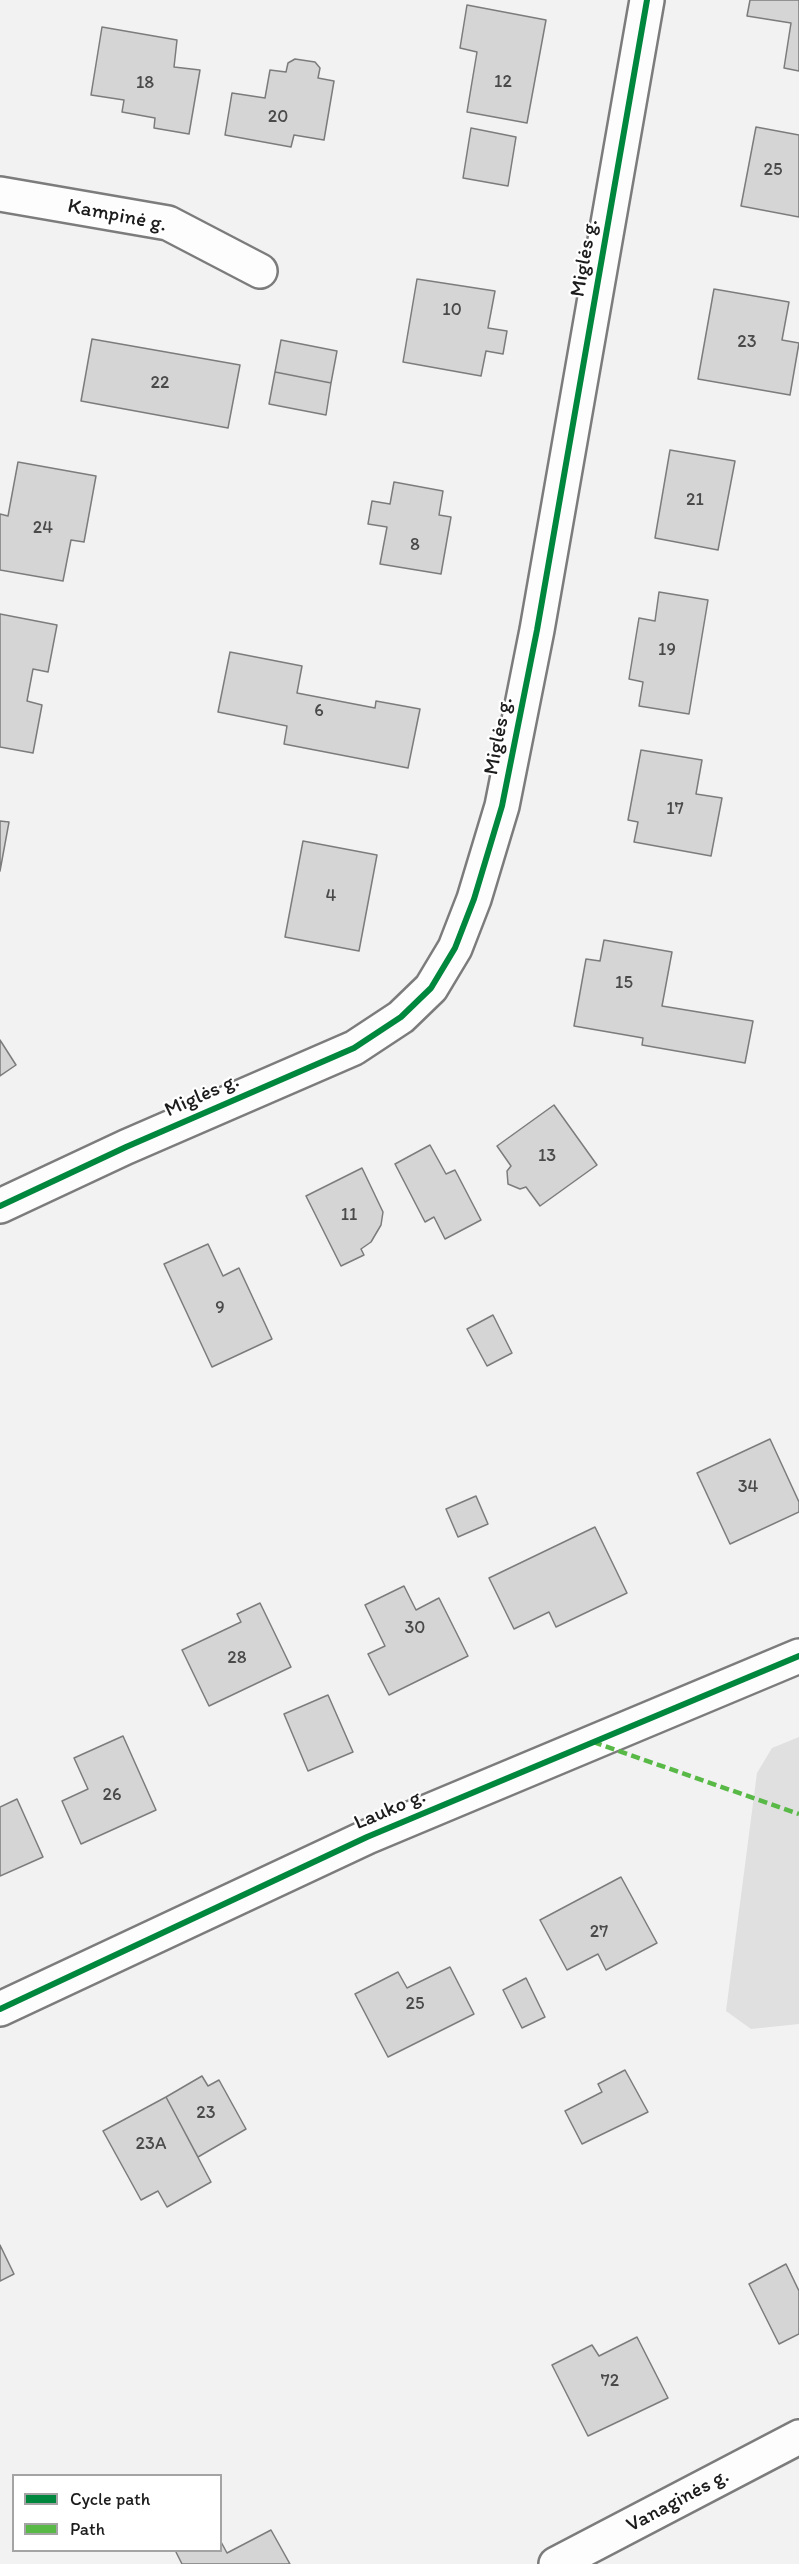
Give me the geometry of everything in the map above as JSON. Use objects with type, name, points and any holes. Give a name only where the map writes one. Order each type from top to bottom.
[{"type":"street","name":"Miglės g.","points":[[0,1206],[126,1147],[354,1048],[401,1017],[431,988],[455,948],[474,899],[502,806],[537,630],[648,0]]},
{"type":"street","name":"Kampinė g.","points":[[0,194],[168,223],[260,271]]},
{"type":"street","name":"Lauko g.","points":[[0,2009],[367,1837],[799,1656]]},
{"type":"street","name":"Vanaginės g.","points":[[556,2564],[799,2437]]},
{"type":"shaded area","points":[[799,1737],[799,2024],[751,2029],[726,2011],[757,1773],[772,1748]]},
{"type":"building","points":[[750,0],[799,0],[799,71],[784,68],[791,23],[747,16]]},
{"type":"building","points":[[467,5],[546,20],[527,123],[467,112],[477,52],[460,48]]},
{"type":"building","points":[[102,27],[177,40],[174,67],[200,70],[189,134],[154,128],[155,118],[122,112],[124,100],[91,95]]},
{"type":"building","points":[[295,59],[315,62],[320,68],[318,78],[334,81],[324,140],[294,135],[291,147],[225,135],[232,93],[265,98],[270,70],[286,72],[288,63]]},
{"type":"building","points":[[756,127],[799,135],[799,217],[741,206]]},
{"type":"building","points":[[471,128],[516,137],[508,186],[463,178]]},
{"type":"building","points":[[417,279],[495,291],[488,328],[507,331],[503,354],[486,351],[481,376],[403,362]]},
{"type":"building","points":[[714,289],[789,302],[782,340],[799,343],[790,395],[698,379]]},
{"type":"building","points":[[92,339],[240,365],[228,428],[81,401]]},
{"type":"building","points":[[281,340],[337,351],[331,383],[275,372]]},
{"type":"building","points":[[275,372],[331,383],[326,415],[269,404]]},
{"type":"building","points":[[670,450],[735,461],[718,550],[655,538]]},
{"type":"building","points":[[18,462],[96,476],[84,542],[71,540],[63,581],[0,570],[0,514],[8,516]]},
{"type":"building","points":[[394,482],[443,491],[439,515],[451,517],[441,574],[380,564],[387,527],[368,524],[372,501],[390,504]]},
{"type":"building","points":[[659,592],[708,600],[689,714],[639,706],[643,682],[629,679],[639,618],[655,621]]},
{"type":"building","points":[[0,614],[57,625],[48,672],[33,669],[27,701],[42,705],[33,753],[0,747]]},
{"type":"building","points":[[230,652],[302,666],[297,693],[375,708],[376,701],[420,709],[408,768],[284,744],[287,726],[218,712]]},
{"type":"building","points":[[641,750],[702,760],[696,794],[722,798],[711,856],[634,842],[638,822],[628,820]]},
{"type":"building","points":[[0,821],[9,822],[0,871]]},
{"type":"building","points":[[303,841],[377,855],[359,951],[285,937]]},
{"type":"building","points":[[604,940],[672,952],[662,1006],[753,1021],[745,1063],[642,1045],[643,1038],[574,1026],[586,959],[600,961]]},
{"type":"building","points":[[0,1040],[16,1065],[0,1076]]},
{"type":"building","points":[[554,1105],[597,1165],[540,1206],[526,1187],[520,1189],[508,1184],[507,1171],[511,1166],[497,1146]]},
{"type":"building","points":[[430,1145],[446,1174],[455,1170],[481,1220],[445,1239],[434,1217],[425,1222],[395,1164]]},
{"type":"building","points":[[362,1168],[383,1212],[381,1225],[371,1242],[361,1249],[364,1255],[341,1266],[306,1196]]},
{"type":"building","points":[[208,1244],[223,1276],[239,1268],[272,1339],[212,1367],[164,1264]]},
{"type":"building","points":[[493,1315],[512,1353],[487,1366],[467,1329]]},
{"type":"building","points":[[770,1439],[799,1502],[799,1512],[730,1544],[697,1473]]},
{"type":"building","points":[[476,1496],[488,1524],[458,1537],[446,1509]]},
{"type":"building","points":[[595,1527],[627,1593],[556,1627],[549,1612],[514,1629],[489,1578]]},
{"type":"building","points":[[404,1586],[416,1610],[439,1598],[468,1656],[389,1695],[368,1654],[385,1646],[365,1605]]},
{"type":"building","points":[[260,1603],[291,1667],[209,1706],[182,1650],[241,1622],[237,1614]]},
{"type":"building","points":[[328,1695],[353,1752],[308,1771],[284,1714]]},
{"type":"building","points":[[123,1736],[156,1810],[81,1844],[62,1801],[88,1789],[74,1758]]},
{"type":"building","points":[[17,1799],[43,1857],[0,1876],[0,1807]]},
{"type":"building","points":[[621,1877],[657,1943],[606,1970],[598,1954],[567,1970],[540,1920]]},
{"type":"building","points":[[450,1967],[474,2014],[388,2057],[355,1994],[398,1972],[407,1988]]},
{"type":"building","points":[[526,1978],[545,2017],[522,2028],[503,1990]]},
{"type":"building","points":[[625,2070],[648,2112],[582,2144],[565,2111],[602,2092],[598,2084]]},
{"type":"building","points":[[202,2076],[208,2086],[219,2080],[246,2129],[198,2157],[166,2097]]},
{"type":"building","points":[[166,2097],[211,2182],[167,2207],[158,2191],[141,2200],[103,2131]]},
{"type":"building","points":[[0,2245],[14,2274],[0,2281]]},
{"type":"building","points":[[786,2264],[799,2291],[799,2334],[779,2344],[749,2284]]},
{"type":"building","points":[[637,2337],[668,2398],[588,2436],[552,2365],[592,2345],[599,2356]]},
{"type":"building","points":[[271,2530],[290,2564],[182,2564],[176,2552],[222,2552],[222,2544],[227,2553]]},
{"type":"marked path","points":[[593,1742],[799,1814]]},
{"type":"cycle path","points":[[0,1206],[126,1147],[354,1048],[401,1017],[431,988],[455,948],[474,899],[502,806],[537,630],[647,0]]},
{"type":"cycle path","points":[[0,2009],[367,1837],[799,1656]]}]
